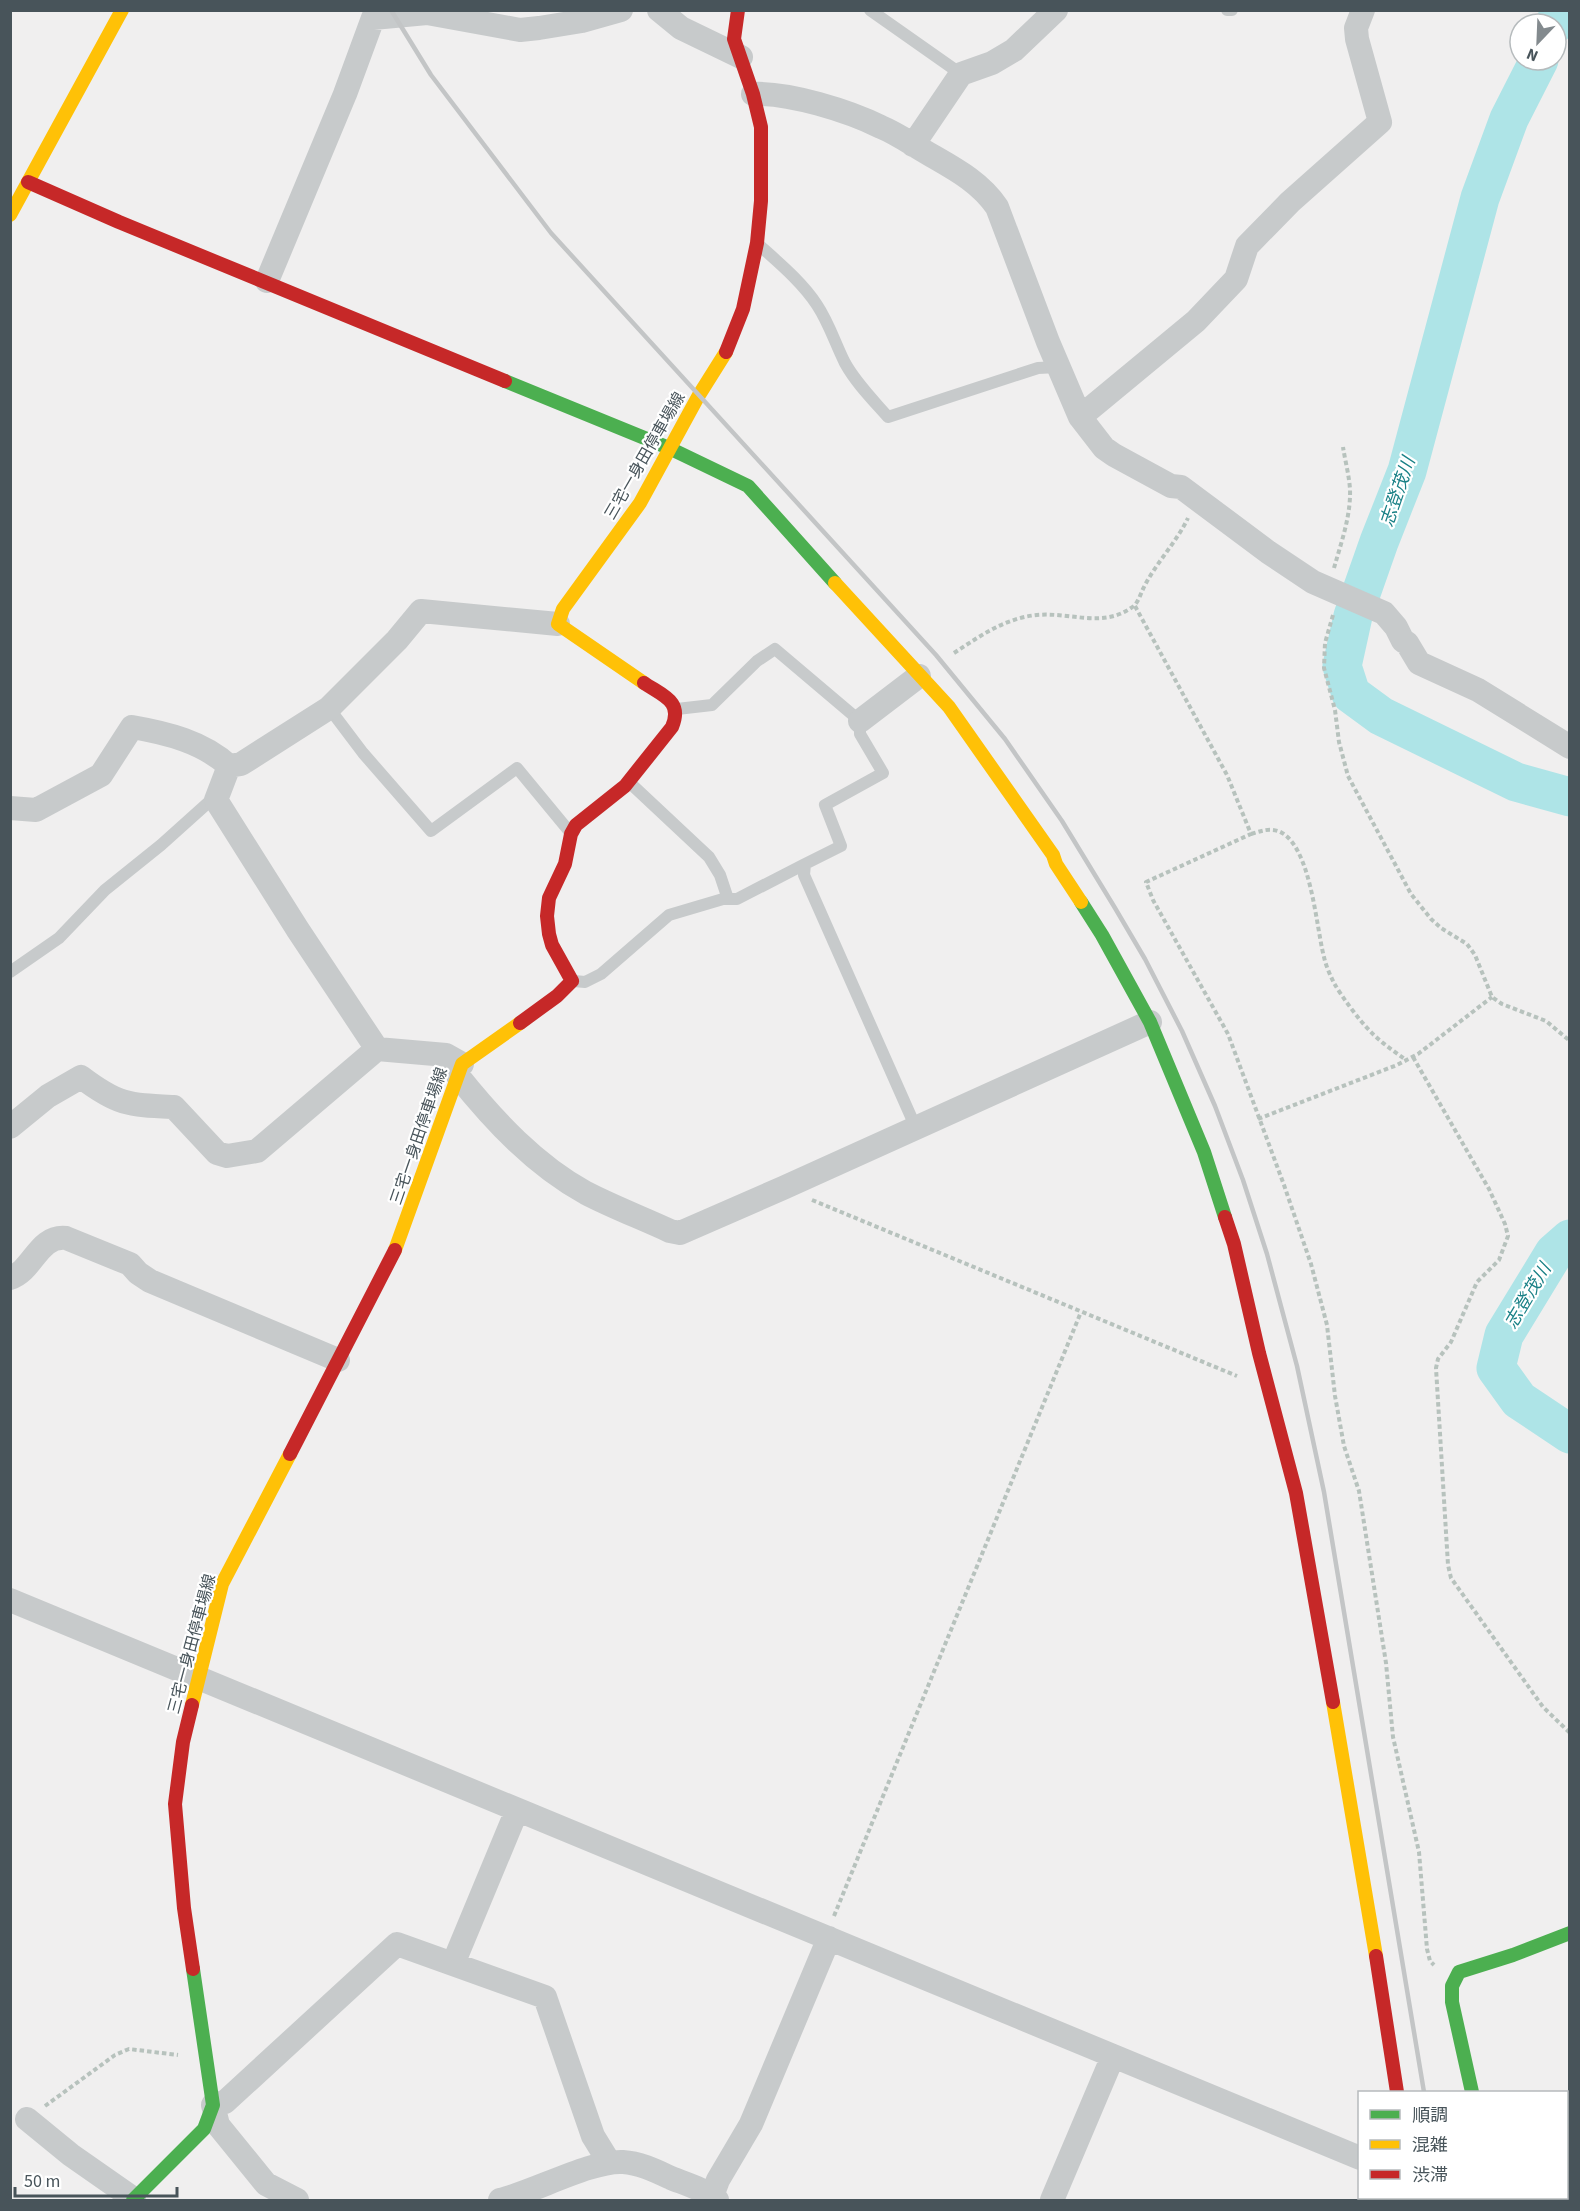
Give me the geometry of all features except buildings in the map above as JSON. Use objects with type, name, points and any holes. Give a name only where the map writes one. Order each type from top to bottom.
[{"type":"street","points":[[10,215],[122,10]]},
{"type":"street","points":[[267,281],[345,94],[373,18],[427,12],[520,30],[582,21],[621,10]]},
{"type":"street","points":[[659,10],[681,28],[741,57]]},
{"type":"street","name":"三宅一身田停車場線","points":[[558,624],[563,609],[640,503],[699,395],[723,359],[743,309],[758,243],[761,201],[761,127],[753,94],[734,39],[738,10]]},
{"type":"street","points":[[913,145],[961,74],[992,63],[1014,51],[1056,10]]},
{"type":"street","points":[[1080,417],[1196,321],[1236,279],[1248,246],[1290,202],[1380,122],[1357,39],[1356,28],[1363,10]]},
{"type":"street","points":[[753,94],[763,93],[814,103],[881,126],[965,174],[990,197],[997,207],[1058,367],[1080,417],[1104,448],[1171,486],[1181,487],[1276,558],[1335,593],[1384,613],[1396,627],[1419,663],[1478,690],[1569,747]]},
{"type":"street","points":[[28,182],[119,222],[669,448],[748,486],[949,707],[1053,855],[1056,864],[1102,935],[1150,1022],[1178,1086],[1220,1196],[1296,1493],[1359,1844],[1397,2091]]},
{"type":"street","points":[[229,766],[241,764],[329,708],[397,640],[421,611],[558,624],[673,703],[676,709],[672,727],[629,781],[570,832],[567,858],[549,898],[548,929],[552,945],[567,966],[572,981]]},
{"type":"street","points":[[860,721],[919,676]]},
{"type":"street","points":[[10,808],[36,810],[101,775],[132,727],[166,733],[215,753],[229,766]]},
{"type":"street","points":[[229,766],[216,800],[298,930],[377,1048]]},
{"type":"street","name":"三宅一身田停車場線","points":[[213,2105],[184,1908],[175,1804],[183,1742],[222,1584],[394,1253],[460,1070],[557,996],[572,981]]},
{"type":"street","points":[[10,1127],[48,1096],[81,1077],[106,1096],[125,1103],[174,1107],[217,1153],[227,1156],[257,1151],[377,1048],[446,1055],[460,1070],[491,1117],[563,1178],[586,1193],[670,1231],[680,1233],[1150,1022]]},
{"type":"street","points":[[10,1278],[19,1274],[50,1240],[58,1237],[66,1238],[130,1264],[150,1281],[338,1360]]},
{"type":"street","points":[[10,1600],[1358,2158]]},
{"type":"street","points":[[453,1964],[517,1810]]},
{"type":"street","points":[[1472,2091],[1452,2002],[1451,1989],[1454,1978],[1459,1972],[1513,1955],[1569,1933]]},
{"type":"street","points":[[500,2200],[519,2196],[609,2162],[639,2165],[704,2197],[718,2180],[751,2124],[827,1937]]},
{"type":"street","points":[[213,2105],[225,2102],[397,1944],[545,1996],[593,2136],[609,2162]]},
{"type":"street","points":[[1052,2200],[1113,2056]]},
{"type":"street","points":[[213,2105],[218,2125],[267,2192],[297,2200]]},
{"type":"street","points":[[27,2119],[70,2155],[133,2200],[204,2129],[213,2105]]},
{"type":"lane","points":[[870,10],[961,74]]},
{"type":"lane","points":[[1227,10],[1232,10]]},
{"type":"lane","points":[[758,243],[787,270],[816,303],[832,329],[847,365],[863,389],[888,417],[1038,368],[1058,367]]},
{"type":"lane","points":[[572,981],[585,982],[601,974],[669,915],[691,907],[737,899],[841,846],[825,805],[883,773],[860,735],[860,721],[774,650],[757,661],[712,705],[676,709]]},
{"type":"lane","points":[[329,708],[363,753],[431,831],[517,768],[570,832]]},
{"type":"lane","points":[[629,781],[709,857],[720,875],[728,899]]},
{"type":"lane","points":[[10,972],[59,938],[105,890],[161,845],[210,801],[216,800]]},
{"type":"lane","points":[[805,864],[804,875],[916,1128]]},
{"type":"path","points":[[1343,447],[1350,489],[1349,505],[1325,643],[1324,668],[1348,776],[1411,894],[1431,920],[1467,944],[1475,955],[1492,997],[1502,1004],[1546,1021],[1569,1041]]},
{"type":"path","points":[[954,653],[978,637],[1018,618],[1038,615],[1108,619],[1135,606],[1144,585],[1187,520],[1189,509],[1171,486]]},
{"type":"path","points":[[1135,606],[1227,775],[1251,834]]},
{"type":"path","points":[[1406,1060],[1370,1031],[1336,986],[1324,960],[1302,860],[1288,837],[1280,831],[1270,829],[1251,834],[1146,882],[1153,900],[1228,1034],[1311,1264],[1327,1324],[1335,1396],[1344,1446],[1359,1491],[1386,1663],[1393,1737],[1418,1844],[1427,1949],[1430,1961],[1454,1978]]},
{"type":"path","points":[[1258,1119],[1413,1057],[1492,997]]},
{"type":"path","points":[[1413,1057],[1489,1189],[1508,1236],[1499,1260],[1477,1282],[1451,1342],[1438,1359],[1436,1368],[1448,1564],[1451,1578],[1543,1707],[1569,1733]]},
{"type":"path","points":[[783,1188],[1269,1389]]},
{"type":"path","points":[[827,1937],[1081,1312]]},
{"type":"path","points":[[27,2119],[115,2055],[129,2049],[160,2054],[206,2054]]},
{"type":"waterway","name":"志登茂川","points":[[1533,72],[1509,119],[1480,198],[1407,471],[1353,616],[1342,666],[1351,694],[1381,716],[1516,782],[1570,797]]},
{"type":"waterway","name":"志登茂川","points":[[1570,1239],[1554,1253],[1504,1335],[1496,1368],[1519,1400],[1570,1434]]},
{"type":"railway","points":[[391,10],[431,75],[551,233],[936,655],[1005,739],[1062,821],[1115,908],[1145,959],[1182,1031],[1215,1106],[1243,1180],[1267,1254],[1297,1366],[1324,1492],[1424,2091]]},
{"type":"traffic: fast","points":[[505,381],[669,448],[748,486],[835,583]]},
{"type":"traffic: fast","points":[[1081,902],[1150,1022],[1204,1152],[1225,1217]]},
{"type":"traffic: fast","points":[[1472,2091],[1452,2002],[1452,1986],[1459,1972],[1513,1955],[1570,1933]]},
{"type":"traffic: fast","points":[[133,2200],[204,2129],[213,2105],[193,1969]]},
{"type":"traffic: slow","points":[[10,215],[122,10]]},
{"type":"traffic: slow","points":[[644,683],[558,624],[563,609],[640,503],[699,395],[726,352]]},
{"type":"traffic: slow","points":[[835,583],[949,707],[1053,855],[1056,864],[1081,902]]},
{"type":"traffic: slow","points":[[395,1250],[462,1064],[520,1023]]},
{"type":"traffic: slow","points":[[192,1705],[222,1584],[290,1454]]},
{"type":"traffic: slow","points":[[1333,1702],[1376,1956]]},
{"type":"traffic: jam","points":[[726,352],[743,309],[757,243],[761,201],[761,127],[753,94],[734,39],[738,10]]},
{"type":"traffic: jam","points":[[28,182],[119,222],[505,381]]},
{"type":"traffic: jam","points":[[520,1023],[557,996],[572,981],[552,945],[547,916],[549,898],[565,864],[571,834],[576,825],[625,786],[672,727],[675,718],[673,705],[644,683]]},
{"type":"traffic: jam","points":[[1225,1217],[1234,1244],[1259,1353],[1296,1493],[1333,1702]]},
{"type":"traffic: jam","points":[[290,1454],[395,1250]]},
{"type":"traffic: jam","points":[[192,1705],[183,1742],[175,1804],[184,1908],[193,1969]]},
{"type":"traffic: jam","points":[[1376,1956],[1397,2091]]}]
